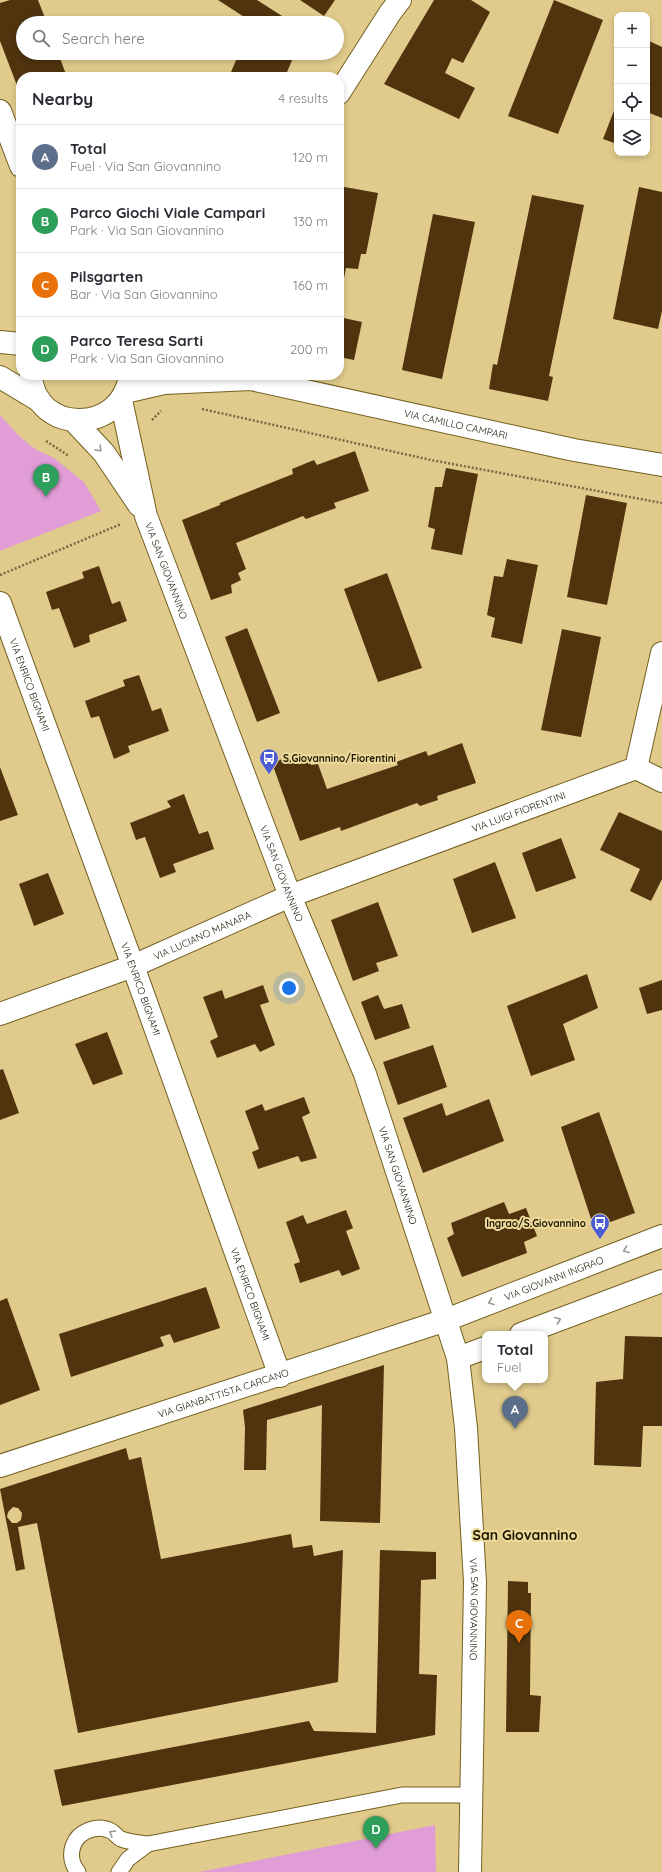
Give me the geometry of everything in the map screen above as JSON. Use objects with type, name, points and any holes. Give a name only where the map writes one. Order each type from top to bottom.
[{"type":"street","points":[[344,84],[400,0]]},
{"type":"street","points":[[0,111],[16,153]]},
{"type":"street","points":[[0,342],[16,344]]},
{"type":"street","points":[[0,377],[40,401],[54,414],[73,420],[91,420],[107,413],[125,389]]},
{"type":"street","points":[[32,380],[40,401]]},
{"type":"street","name":"VIA CAMILLO CAMPARI","points":[[125,389],[164,383],[200,380]]},
{"type":"street","name":"VIA CAMILLO CAMPARI","points":[[267,380],[574,450],[662,465]]},
{"type":"street","name":"VIA SAN GIOVANNINO","points":[[125,389],[146,516],[290,896],[365,1074],[458,1358],[466,1428],[475,1582],[470,1872]]},
{"type":"street","name":"VIA SAN GIOVANNINO","points":[[73,420],[104,453],[146,516]]},
{"type":"street","name":"VIA ENRICO BIGNAMI","points":[[0,603],[133,966],[280,1376]]},
{"type":"street","points":[[662,653],[636,768],[662,781]]},
{"type":"street","name":"VIA LUIGI FIORENTINI","points":[[290,896],[636,768]]},
{"type":"street","name":"VIA LUCIANO MANARA","points":[[0,1014],[133,966],[290,896]]},
{"type":"street","name":"VIA GIOVANNI INGRAO","points":[[446,1320],[662,1236]]},
{"type":"street","points":[[529,1331],[662,1281]]},
{"type":"street","name":"VIA GIANBATTISTA CARCANO","points":[[0,1466],[280,1376],[446,1320]]},
{"type":"street","points":[[458,1358],[482,1349]]},
{"type":"lane","points":[[78,1872],[74,1868],[71,1856],[73,1846],[79,1836],[89,1829],[101,1828],[112,1831],[120,1839],[148,1844],[402,1795],[471,1795]]},
{"type":"lane","points":[[119,1872],[128,1859],[148,1844]]},
{"type":"path","points":[[199,408],[431,460],[662,504]]},
{"type":"path","points":[[151,425],[152,419],[162,410]]},
{"type":"path","points":[[0,575],[123,524]]},
{"type":"shaded area","points":[[0,415],[19,436],[35,449],[54,458],[84,482],[101,511],[0,551]]},
{"type":"shaded area","points":[[435,1825],[436,1872],[199,1872]]},
{"type":"building","points":[[10,0],[38,0],[44,16],[16,16],[16,60],[61,60],[65,72],[16,72],[16,83],[0,41],[0,3]]},
{"type":"building","points":[[218,0],[257,0],[282,16],[243,16]]},
{"type":"building","points":[[300,0],[335,0],[324,16]]},
{"type":"building","points":[[434,0],[471,0],[490,12],[463,63],[452,58],[445,73],[475,88],[459,119],[384,84]]},
{"type":"building","points":[[554,0],[603,20],[558,134],[508,116]]},
{"type":"building","points":[[650,41],[662,47],[662,118],[650,113]]},
{"type":"building","points":[[236,60],[292,60],[287,72],[231,72]]},
{"type":"building","points":[[614,111],[614,143],[603,139]]},
{"type":"building","points":[[344,187],[378,193],[366,254],[361,254],[358,269],[346,268],[344,278]]},
{"type":"building","points":[[639,187],[662,192],[662,311],[658,329],[613,319]]},
{"type":"building","points":[[532,195],[584,205],[549,376],[553,377],[548,401],[489,389],[493,364],[497,365]]},
{"type":"building","points":[[433,214],[475,222],[442,379],[402,370]]},
{"type":"building","points":[[344,318],[362,322],[354,360],[344,358]]},
{"type":"building","points":[[355,451],[369,491],[334,503],[336,508],[306,519],[303,516],[236,543],[246,569],[238,573],[241,580],[231,585],[232,593],[211,600],[182,520],[293,474],[292,469],[314,460],[317,465]]},
{"type":"building","points":[[446,468],[478,474],[462,555],[431,549],[435,529],[428,527],[435,487],[442,487]]},
{"type":"building","points":[[586,495],[627,503],[607,605],[567,597]]},
{"type":"building","points":[[507,559],[538,565],[522,644],[491,637],[495,618],[487,615],[494,576],[503,577]]},
{"type":"building","points":[[99,566],[112,604],[120,601],[127,621],[89,635],[90,642],[74,648],[59,608],[52,610],[46,592],[84,578],[82,572]]},
{"type":"building","points":[[387,573],[422,668],[378,682],[344,589]]},
{"type":"building","points":[[247,628],[280,713],[257,722],[225,637]]},
{"type":"building","points":[[562,629],[601,637],[581,737],[541,730]]},
{"type":"building","points":[[139,675],[152,711],[161,708],[169,731],[128,746],[130,752],[114,759],[99,716],[91,718],[85,701],[125,686],[123,680]]},
{"type":"building","points":[[462,743],[476,783],[437,796],[438,800],[420,806],[417,803],[341,831],[340,827],[300,841],[272,763],[293,755],[296,762],[309,758],[311,765],[318,764],[327,789],[398,765],[396,762],[426,751],[428,756]]},
{"type":"building","points":[[0,767],[18,815],[0,821]]},
{"type":"building","points":[[184,794],[199,834],[208,831],[214,849],[173,864],[176,872],[160,878],[145,837],[136,840],[130,823],[171,807],[167,801]]},
{"type":"building","points":[[619,812],[662,831],[662,879],[651,901],[630,891],[640,869],[600,850]]},
{"type":"building","points":[[561,838],[576,878],[536,892],[522,853]]},
{"type":"building","points":[[495,862],[516,918],[472,933],[453,879]]},
{"type":"building","points":[[48,873],[64,914],[34,926],[19,884]]},
{"type":"building","points":[[378,902],[398,956],[376,963],[379,971],[353,981],[331,920]]},
{"type":"building","points":[[587,974],[598,1008],[563,1024],[575,1060],[531,1076],[507,1006]]},
{"type":"building","points":[[662,980],[662,1010],[647,1014],[639,988]]},
{"type":"building","points":[[263,985],[269,1002],[260,1005],[275,1045],[260,1052],[255,1044],[217,1058],[210,1041],[218,1037],[203,997],[222,990],[225,999]]},
{"type":"building","points":[[378,995],[384,1009],[402,1004],[410,1028],[375,1040],[361,1002]]},
{"type":"building","points":[[107,1032],[123,1074],[93,1085],[75,1044]]},
{"type":"building","points":[[433,1045],[447,1087],[398,1105],[383,1062]]},
{"type":"building","points":[[3,1069],[19,1113],[0,1120],[0,1070]]},
{"type":"building","points":[[304,1097],[310,1113],[302,1117],[317,1158],[301,1162],[298,1156],[258,1169],[252,1152],[259,1149],[245,1111],[262,1104],[265,1111]]},
{"type":"building","points":[[489,1099],[504,1141],[423,1173],[403,1118],[442,1103],[446,1116]]},
{"type":"building","points":[[599,1112],[635,1213],[594,1228],[561,1127]]},
{"type":"building","points":[[504,1202],[509,1214],[526,1208],[537,1236],[524,1242],[527,1253],[462,1277],[447,1238],[454,1234],[451,1223]]},
{"type":"building","points":[[346,1210],[353,1228],[346,1231],[360,1269],[342,1276],[339,1270],[300,1283],[294,1264],[300,1262],[286,1222],[303,1215],[307,1224]]},
{"type":"building","points":[[206,1287],[220,1328],[174,1343],[170,1334],[160,1337],[164,1346],[71,1377],[59,1334]]},
{"type":"building","points":[[7,1298],[40,1390],[0,1405],[0,1301]]},
{"type":"building","points":[[625,1336],[662,1337],[662,1426],[643,1426],[641,1467],[594,1465],[596,1382],[623,1379]]},
{"type":"building","points":[[384,1365],[380,1523],[320,1521],[322,1405],[267,1420],[266,1470],[244,1470],[245,1427],[243,1410]]},
{"type":"building","points":[[126,1448],[129,1460],[141,1457],[161,1559],[291,1534],[293,1548],[312,1545],[314,1556],[343,1550],[338,1682],[78,1733],[37,1523],[18,1527],[25,1569],[16,1571],[0,1489]],"holes":[[[13,1507],[18,1508],[22,1513],[21,1520],[17,1523],[12,1523],[7,1517],[8,1512]]]},
{"type":"building","points":[[380,1550],[436,1552],[436,1579],[421,1580],[419,1674],[437,1675],[435,1735],[62,1806],[54,1770],[309,1721],[314,1731],[376,1733]]},
{"type":"building","points":[[508,1581],[528,1582],[528,1593],[531,1593],[530,1695],[541,1696],[539,1732],[506,1732]]},
{"type":"place","name":"Parco Giochi Viale Campari","points":[[46,497]]},
{"type":"place","name":"S.Giovannino/Fiorentini","points":[[269,775]]},
{"type":"place","name":"Ingrao/S.Giovannino","points":[[600,1240]]},
{"type":"place","name":"Total","points":[[515,1429]]},
{"type":"place","name":"Pilsgarten","points":[[519,1643]]},
{"type":"place","name":"Parco Teresa Sarti","points":[[376,1849]]},
{"type":"district","name":"San Giovannino","points":[[525,1535]]}]
